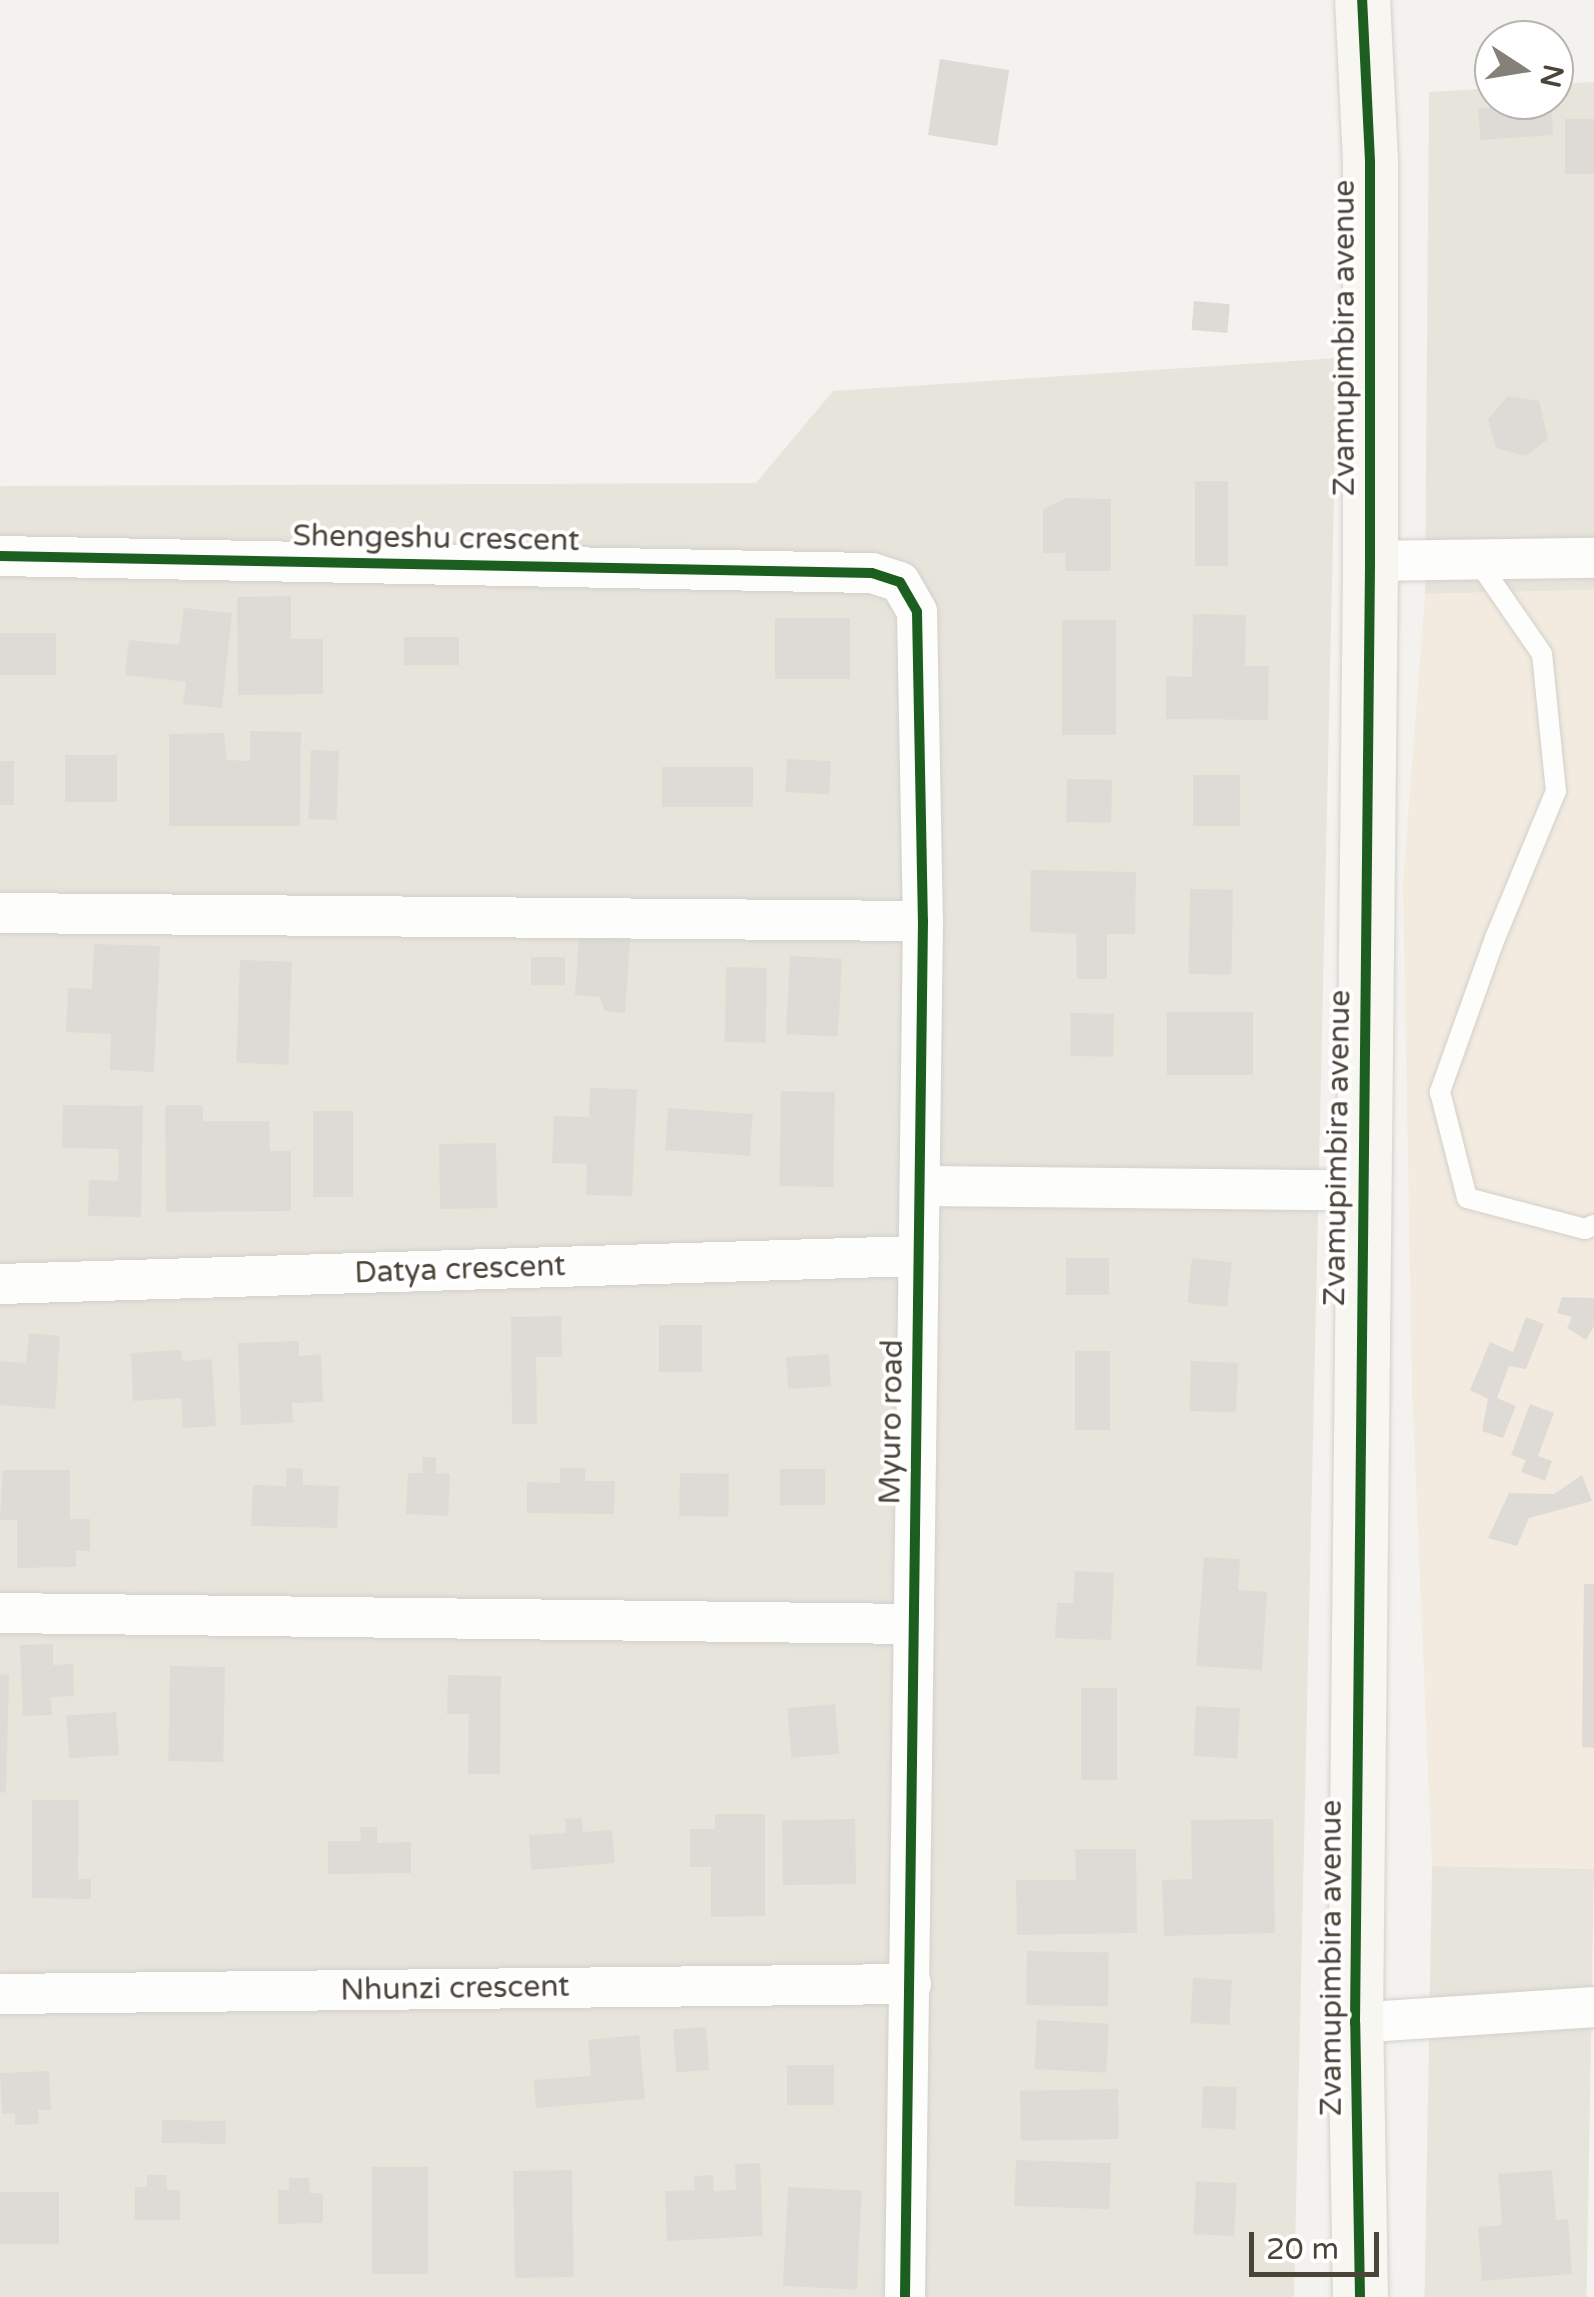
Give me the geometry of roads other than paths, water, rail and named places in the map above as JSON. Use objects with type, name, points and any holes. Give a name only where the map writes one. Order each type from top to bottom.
[{"type":"street","name":"Zvamupimbira avenue","points":[[1360,2297],[1355,2023],[1370,561],[1370,161],[1362,0]]},
{"type":"street","name":"Shengeshu crescent","points":[[0,556],[872,573]]},
{"type":"street","points":[[1370,561],[1594,558]]},
{"type":"street","name":"Myuro road","points":[[872,573],[900,582],[918,612],[924,921],[905,2297]]},
{"type":"street","points":[[0,914],[924,921]]},
{"type":"street","points":[[920,1186],[1362,1191]]},
{"type":"street","name":"Datya crescent","points":[[0,1284],[919,1256]]},
{"type":"street","points":[[0,1613],[914,1624]]},
{"type":"street","name":"Nhunzi crescent","points":[[0,1994],[911,1984]]},
{"type":"street","points":[[1355,2023],[1594,2007]]},
{"type":"lane","points":[[1477,560],[1542,654],[1556,791],[1495,938],[1440,1092],[1467,1198],[1586,1229],[1594,1225]]}]
